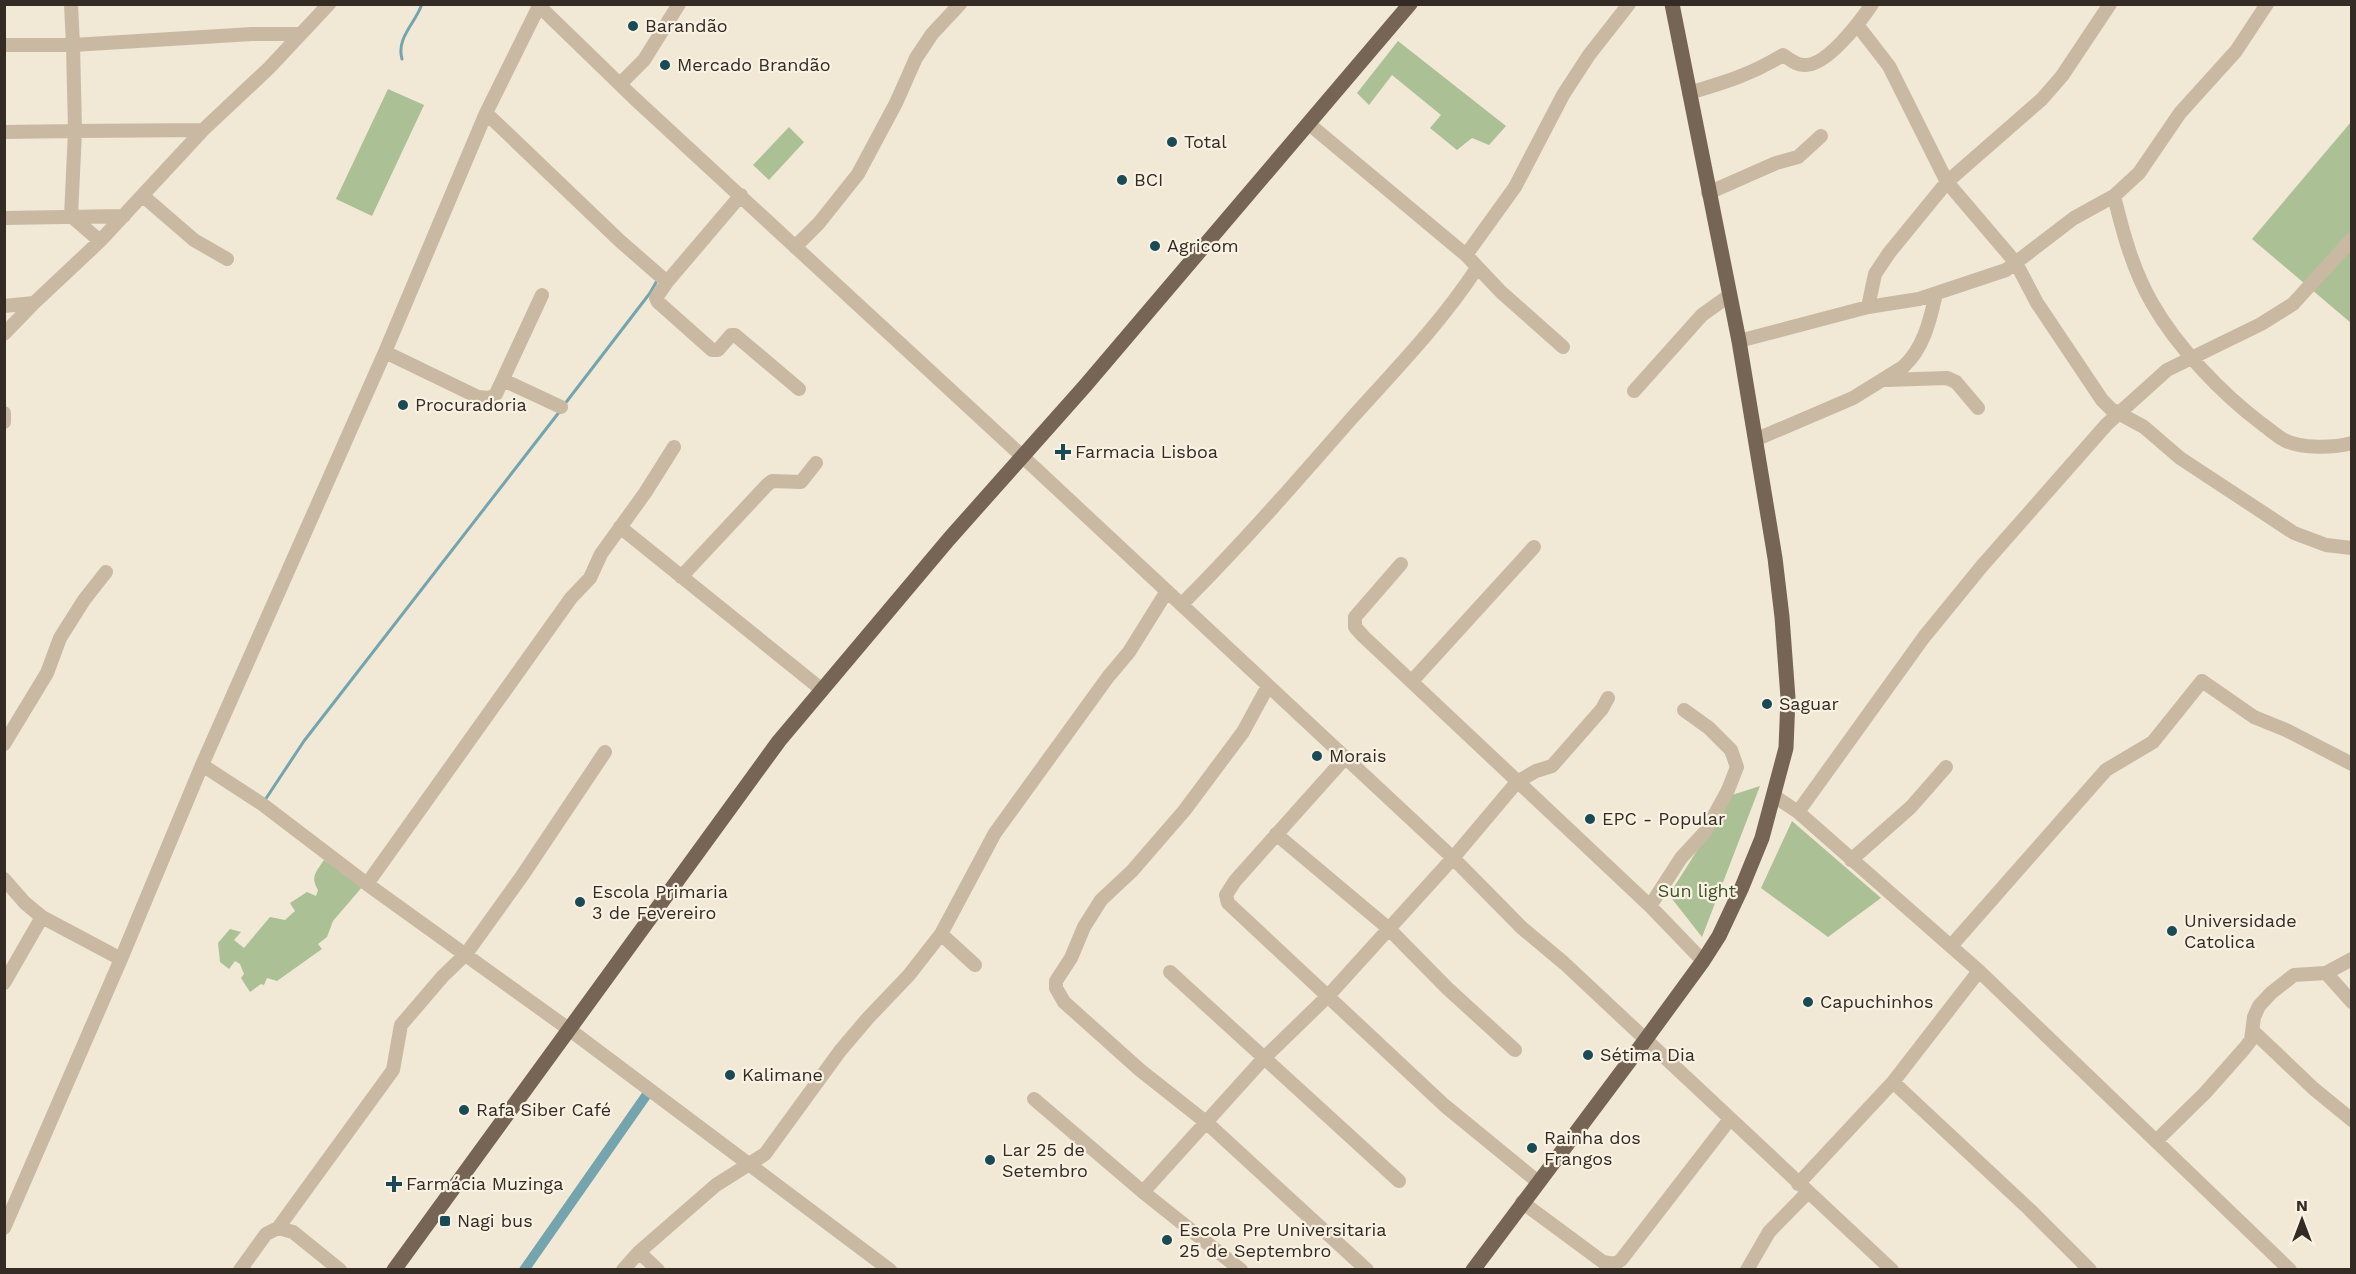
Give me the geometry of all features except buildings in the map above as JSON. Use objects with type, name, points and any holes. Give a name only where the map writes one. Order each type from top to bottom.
[{"type":"main road","points":[[394,1269],[778,741],[1310,124],[1410,4]]},
{"type":"main road","points":[[1473,1269],[1646,1039],[1719,936],[1762,838],[1786,748],[1788,698],[1781,605],[1757,439],[1672,4]]},
{"type":"street","points":[[71,4],[75,131],[71,216]]},
{"type":"street","points":[[4,334],[100,241],[203,130],[269,68],[329,4]]},
{"type":"street","points":[[620,84],[644,60],[679,4]]},
{"type":"street","points":[[795,247],[819,223],[858,174],[896,103],[916,58],[932,34],[960,4]]},
{"type":"street","points":[[1466,255],[1515,187],[1563,95],[1589,55],[1629,4]]},
{"type":"street","points":[[1689,93],[1744,76],[1767,66],[1783,55],[1800,65],[1817,62],[1858,26],[1872,4]]},
{"type":"street","points":[[1868,308],[1875,274],[1880,265],[1947,182],[2042,99],[2062,76],[2110,4]]},
{"type":"street","points":[[1739,342],[1868,308],[1919,299],[2006,270],[2074,218],[2114,196],[2139,173],[2180,113],[2236,51],[2267,4]]},
{"type":"street","points":[[4,1228],[121,959],[202,765],[385,352],[486,113],[538,5],[795,247],[1182,604],[1344,759],[1453,858],[1522,928],[1646,1039],[1886,1268]]},
{"type":"street","points":[[1858,26],[1889,66],[1947,182],[2016,263],[2037,303],[2102,400],[2119,414],[2144,427],[2181,458],[2294,533],[2326,545],[2352,548]]},
{"type":"street","points":[[4,45],[73,45],[252,34],[299,34]]},
{"type":"street","points":[[486,113],[620,241],[667,282]]},
{"type":"street","points":[[1310,124],[1466,255],[1477,268],[1563,347]]},
{"type":"street","points":[[4,132],[203,130]]},
{"type":"street","points":[[1708,193],[1776,163],[1798,157],[1821,136]]},
{"type":"street","points":[[741,195],[667,282],[656,300],[712,350],[718,350],[731,335],[735,335],[799,389]]},
{"type":"street","points":[[143,196],[194,240],[227,259]]},
{"type":"street","points":[[2114,196],[2126,243],[2152,304],[2191,356],[2226,394],[2284,440],[2302,445],[2341,446],[2352,443]]},
{"type":"street","points":[[71,216],[100,241]]},
{"type":"street","points":[[4,218],[124,216]]},
{"type":"street","points":[[1798,812],[1924,637],[1982,566],[2107,424],[2167,370],[2191,356],[2261,324],[2293,304],[2352,239]]},
{"type":"street","points":[[1182,604],[1234,552],[1381,386],[1457,298],[1477,268]]},
{"type":"street","points":[[1757,439],[1853,398],[1910,361],[1924,337],[1936,294]]},
{"type":"street","points":[[385,352],[478,397],[490,398],[496,394],[542,295]]},
{"type":"street","points":[[1634,391],[1702,315],[1730,295]]},
{"type":"street","points":[[4,306],[34,303]]},
{"type":"street","points":[[1884,380],[1947,378],[1956,382],[1978,408]]},
{"type":"street","points":[[503,380],[561,407]]},
{"type":"street","points":[[4,413],[4,422]]},
{"type":"street","points":[[367,884],[571,598],[590,578],[601,554],[674,447]]},
{"type":"street","points":[[681,577],[767,484],[772,481],[801,482],[816,463]]},
{"type":"street","points":[[620,527],[821,689]]},
{"type":"street","points":[[1412,681],[1534,547]]},
{"type":"street","points":[[1401,564],[1359,612],[1354,622],[1363,636],[1650,906],[1703,961]]},
{"type":"street","points":[[4,744],[47,673],[60,638],[84,600],[106,572]]},
{"type":"street","points":[[623,1269],[639,1252],[716,1185],[765,1154],[840,1051],[909,975],[941,934],[995,833],[1129,652],[1167,591]]},
{"type":"street","points":[[1951,946],[2106,770],[2153,742],[2202,681],[2254,717],[2286,730],[2352,764]]},
{"type":"street","points":[[1268,686],[1243,732],[1184,811],[1132,871],[1101,900],[1084,927],[1071,958],[1056,981],[1056,988],[1064,1002],[1140,1070],[1207,1124],[1367,1269]]},
{"type":"street","points":[[1143,1192],[1207,1124],[1265,1057],[1329,996],[1453,858],[1517,782],[1536,771],[1552,766],[1602,710],[1608,698]]},
{"type":"street","points":[[1650,906],[1681,858],[1705,832],[1718,812],[1737,766],[1731,750],[1709,728],[1684,710]]},
{"type":"street","points":[[240,1269],[266,1234],[278,1228],[393,1070],[401,1025],[443,976],[466,954],[522,876],[605,752]]},
{"type":"street","points":[[1344,759],[1235,881],[1226,895],[1228,903],[1444,1105],[1538,1182]]},
{"type":"street","points":[[202,765],[262,804],[367,884],[570,1030],[890,1269]]},
{"type":"street","points":[[1851,860],[1911,807],[1946,767]]},
{"type":"street","points":[[1774,796],[1798,812],[1979,971],[2290,1269]]},
{"type":"street","points":[[1276,834],[1388,928],[1447,988],[1515,1050]]},
{"type":"street","points":[[4,879],[25,903],[42,916],[121,959]]},
{"type":"street","points":[[4,983],[42,916]]},
{"type":"street","points":[[941,934],[975,964]]},
{"type":"street","points":[[2156,1142],[2205,1093],[2244,1049],[2251,1040],[2254,1017],[2259,1006],[2283,982],[2294,975],[2326,973],[2352,959]]},
{"type":"street","points":[[1747,1269],[1769,1232],[1803,1188],[1893,1082],[1979,971]]},
{"type":"street","points":[[1170,972],[1399,1181]]},
{"type":"street","points":[[2326,973],[2352,1002]]},
{"type":"street","points":[[2253,1031],[2298,1075],[2352,1120]]},
{"type":"street","points":[[1893,1082],[2090,1269]]},
{"type":"street","points":[[1034,1099],[1143,1192],[1241,1269]]},
{"type":"street","points":[[1522,1202],[1603,1262],[1615,1264],[1621,1260],[1652,1222],[1730,1119]]},
{"type":"street","points":[[278,1228],[293,1232],[340,1269]]},
{"type":"street","points":[[639,1252],[658,1269]]},
{"type":"green space","points":[[1398,41],[1506,126],[1489,145],[1472,138],[1457,150],[1430,128],[1441,115],[1392,75],[1369,105],[1357,93]]},
{"type":"green space","points":[[388,89],[424,105],[372,216],[336,199]]},
{"type":"green space","points":[[2351,122],[2351,323],[2252,239]]},
{"type":"green space","points":[[789,127],[804,142],[769,180],[753,165]]},
{"type":"green space","name":"Sun light","points":[[1760,786],[1702,937],[1669,895],[1732,795]]},
{"type":"green space","points":[[1792,821],[1881,898],[1828,937],[1761,888]]},
{"type":"green space","points":[[324,860],[363,886],[333,921],[327,937],[318,944],[322,949],[277,981],[267,978],[264,985],[261,984],[250,992],[241,978],[244,974],[240,964],[235,961],[229,969],[220,962],[218,943],[230,929],[241,932],[234,940],[244,948],[270,917],[285,920],[295,911],[290,903],[307,892],[316,896],[318,890],[314,878]]},
{"type":"waterway","points":[[402,59],[404,38],[422,4]]},
{"type":"waterway","points":[[564,405],[650,293],[658,279]]},
{"type":"waterway","points":[[265,800],[304,741],[560,411]]},
{"type":"waterway","points":[[524,1270],[650,1090]]},
{"type":"place","name":"Barandão","points":[[633,26]]},
{"type":"place","name":"Mercado Brandão","points":[[665,65]]},
{"type":"place","name":"Total","points":[[1172,142]]},
{"type":"place","name":"BCI","points":[[1122,180]]},
{"type":"place","name":"Agricom","points":[[1155,246]]},
{"type":"place","name":"Procuradoria","points":[[403,405]]},
{"type":"place","name":"Farmacia Lisboa","points":[[1063,452]]},
{"type":"place","name":"Saguar","points":[[1767,704]]},
{"type":"place","name":"Morais","points":[[1317,756]]},
{"type":"place","name":"EPC - Popular","points":[[1590,819]]},
{"type":"place","name":"Escola Primaria 3 de Fevereiro","points":[[580,902]]},
{"type":"place","name":"Universidade Catolica","points":[[2172,931]]},
{"type":"place","name":"Capuchinhos","points":[[1808,1002]]},
{"type":"place","name":"Sétima Dia","points":[[1588,1055]]},
{"type":"place","name":"Kalimane","points":[[730,1075]]},
{"type":"place","name":"Rafa Siber Café","points":[[464,1110]]},
{"type":"place","name":"Rainha dos Frangos","points":[[1532,1148]]},
{"type":"place","name":"Lar 25 de Setembro","points":[[990,1160]]},
{"type":"place","name":"Farmácia Muzinga","points":[[394,1184]]},
{"type":"place","name":"Nagi bus","points":[[445,1221]]},
{"type":"place","name":"Escola Pre Universitaria 25 de Septembro","points":[[1167,1240]]}]
